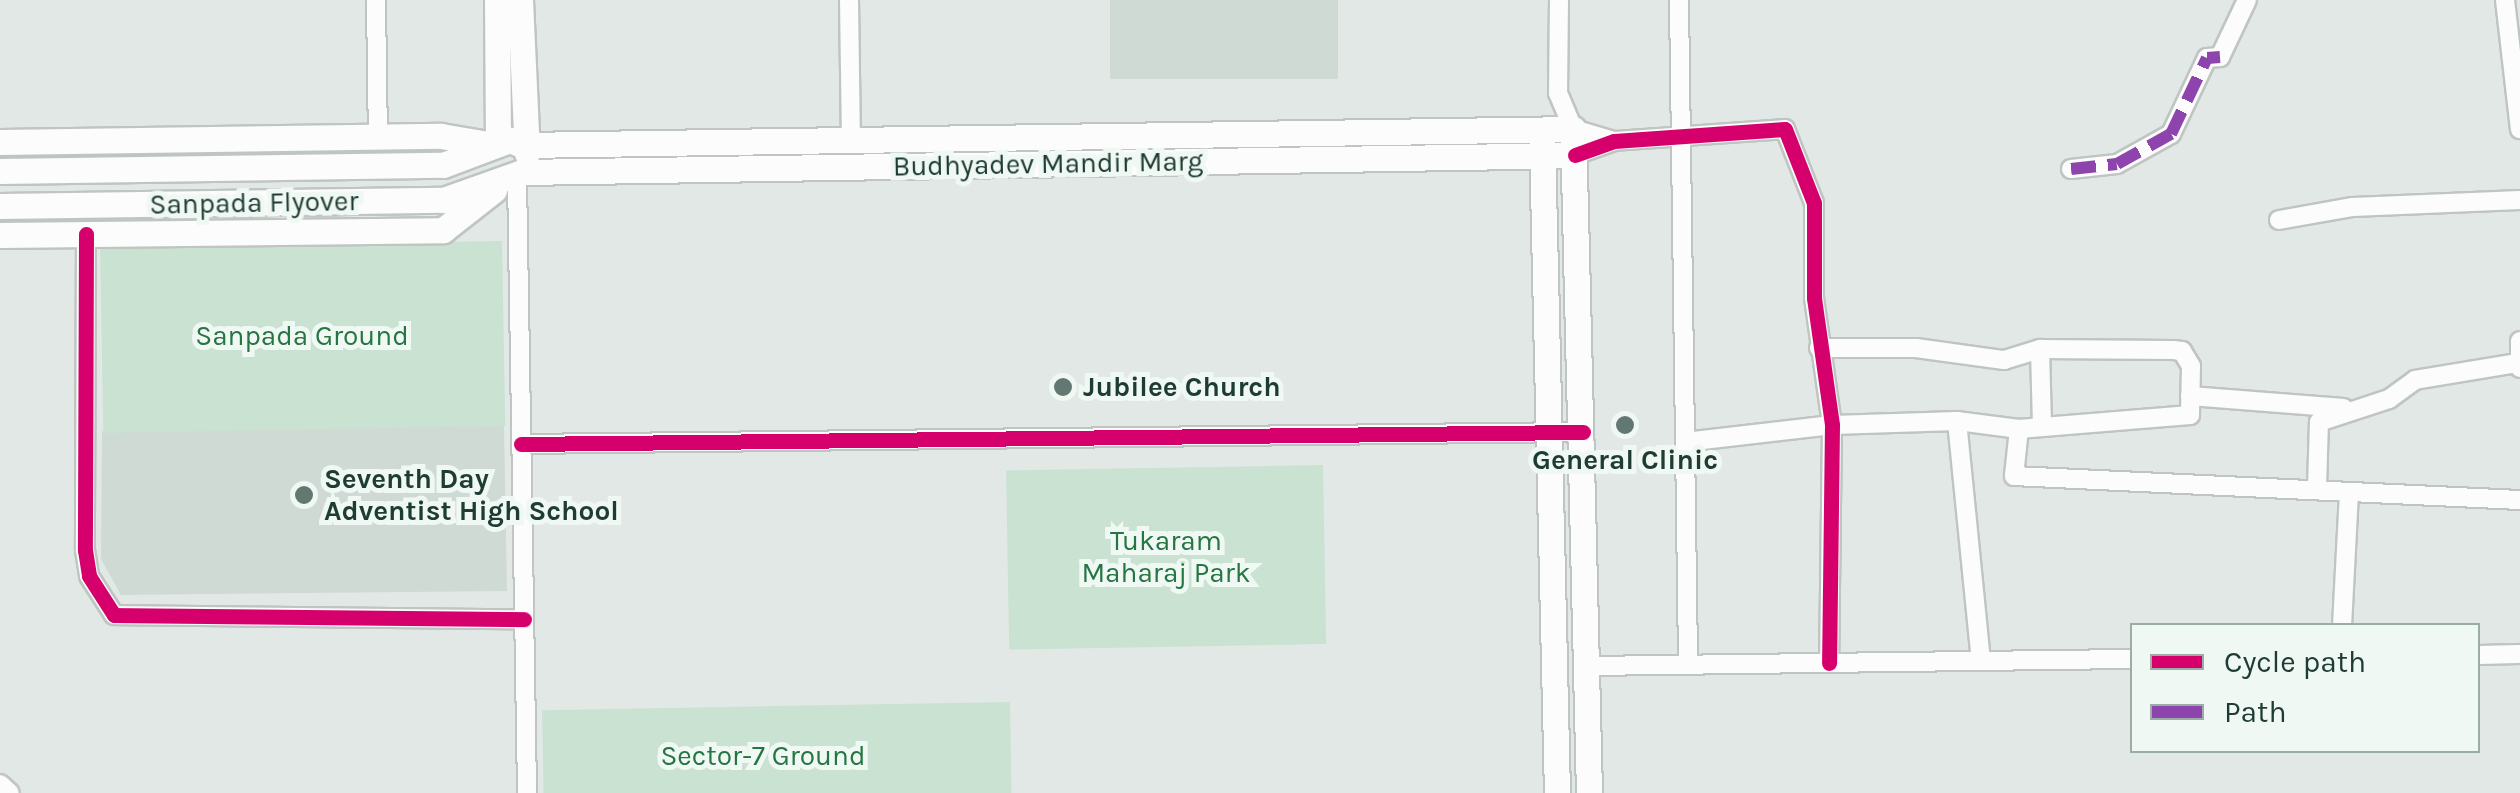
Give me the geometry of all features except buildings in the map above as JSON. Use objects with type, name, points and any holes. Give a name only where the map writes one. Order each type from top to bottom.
[{"type":"main road","points":[[496,0],[502,145]]},
{"type":"main road","points":[[0,236],[442,230],[513,176],[491,165],[502,145],[520,0]]},
{"type":"main road","points":[[1542,129],[1557,793]]},
{"type":"main road","points":[[1573,129],[1589,793]]},
{"type":"main road","name":"Budhyadev Mandir Marg","points":[[502,145],[1573,129]]},
{"type":"main road","points":[[0,142],[378,137],[502,145]]},
{"type":"main road","name":"Sanpada Flyover","points":[[8,171],[442,165],[502,145]]},
{"type":"main road","name":"Budhyadev Mandir Marg","points":[[513,176],[1575,155]]},
{"type":"main road","name":"Sanpada Flyover","points":[[8,206],[443,200],[513,176]]},
{"type":"street","points":[[376,0],[378,137]]},
{"type":"street","points":[[850,0],[851,140]]},
{"type":"street","points":[[1559,0],[1558,93],[1573,129],[1614,141]]},
{"type":"street","points":[[1679,0],[1688,665]]},
{"type":"street","points":[[2071,170],[2117,164],[2171,134],[2207,58],[2220,57],[2247,0]]},
{"type":"street","points":[[2506,0],[2520,129]]},
{"type":"street","points":[[1542,129],[1558,93]]},
{"type":"street","points":[[1575,155],[1614,141],[1785,128],[1814,203],[1819,348],[1832,424],[1829,663]]},
{"type":"street","points":[[513,176],[527,793]]},
{"type":"street","points":[[2279,220],[2353,207],[2520,200]]},
{"type":"street","points":[[86,234],[86,550],[89,576],[114,615],[524,619]]},
{"type":"street","points":[[2317,488],[2319,422],[2346,408],[2389,399],[2415,380],[2518,366],[2520,341]]},
{"type":"street","points":[[1685,442],[1832,424],[1957,421],[2019,429],[2190,416],[2191,366],[2182,352],[2040,349],[2004,360],[1916,348],[1819,348]]},
{"type":"street","points":[[2040,349],[2042,427]]},
{"type":"street","points":[[2190,396],[2346,408]]},
{"type":"street","points":[[1957,421],[1981,661]]},
{"type":"street","points":[[2019,429],[2014,476],[2520,500]]},
{"type":"street","points":[[521,444],[1583,432]]},
{"type":"street","points":[[2342,623],[2349,492]]},
{"type":"street","points":[[2480,654],[2520,654]]},
{"type":"street","points":[[1587,666],[2130,659]]},
{"type":"street","points":[[0,784],[10,793]]},
{"type":"shaded area","points":[[1110,0],[1338,0],[1338,79],[1110,79]]},
{"type":"shaded area","name":"Seventh Day Adventist High School","points":[[504,426],[507,591],[121,595],[101,559],[102,431]]},
{"type":"green space","name":"Sanpada Ground","points":[[502,241],[505,426],[103,433],[100,248]]},
{"type":"green space","name":"Tukaram Maharaj Park","points":[[1323,465],[1326,644],[1009,650],[1006,471]]},
{"type":"green space","name":"Sector-7 Ground","points":[[1010,702],[1012,793],[544,793],[542,710]]},
{"type":"marked path","points":[[2071,169],[2117,164],[2171,134],[2207,58],[2220,57]]},
{"type":"cycle path","points":[[1575,155],[1614,141],[1785,129],[1814,203],[1814,298],[1832,425],[1829,663]]},
{"type":"cycle path","points":[[86,234],[85,550],[89,576],[114,615],[524,619]]},
{"type":"cycle path","points":[[521,444],[1583,432]]},
{"type":"place","name":"Jubilee Church","points":[[1063,387]]},
{"type":"place","name":"General Clinic","points":[[1625,425]]},
{"type":"place","name":"Seventh Day Adventist High School","points":[[304,495]]}]
